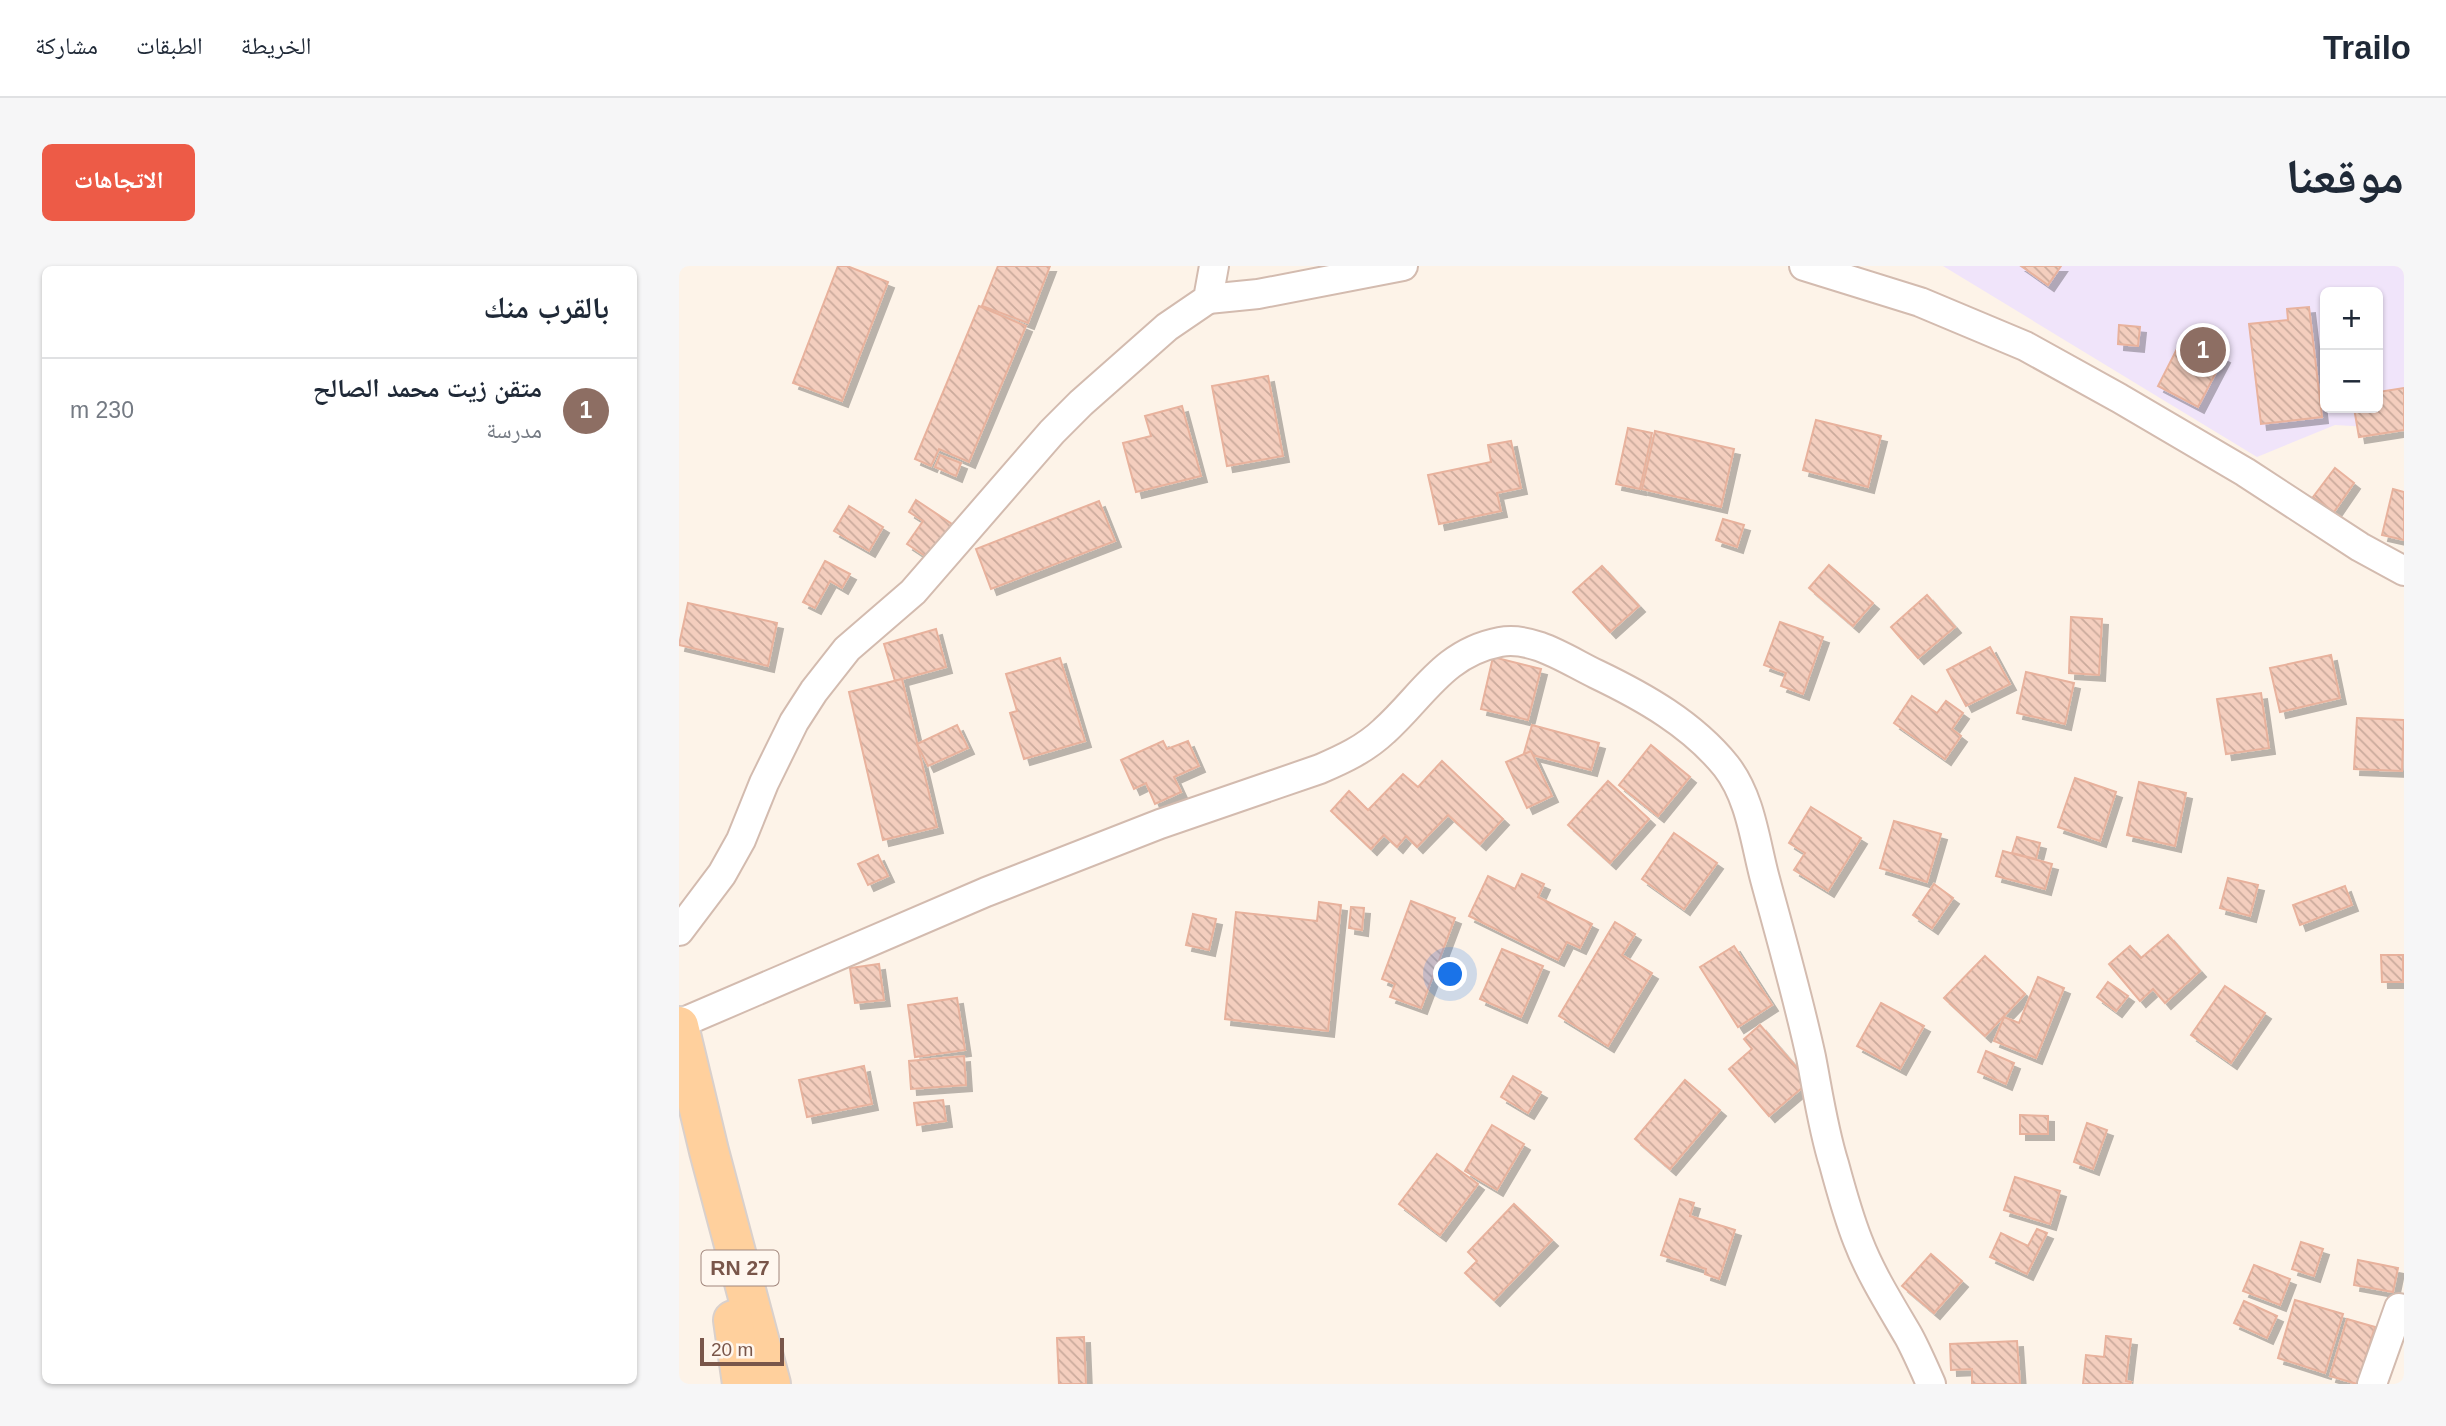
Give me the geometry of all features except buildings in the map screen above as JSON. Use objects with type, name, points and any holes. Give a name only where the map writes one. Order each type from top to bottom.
[{"type":"main road","name":"RN 27","points":[[679,1025],[709,1152],[771,1384]]},
{"type":"main road","name":"RN 27","points":[[709,1152],[742,1384]]},
{"type":"street","points":[[1208,299],[1214,266]]},
{"type":"street","points":[[679,931],[722,874],[794,722],[814,691],[847,649],[912,592],[1052,432],[1081,403],[1167,327],[1208,299],[1258,294],[1403,266]]},
{"type":"street","points":[[1804,266],[1920,302],[2025,346],[2245,472],[2349,540],[2404,571]]},
{"type":"street","points":[[679,1025],[986,892],[1160,824],[1331,764],[1366,746],[1383,733],[1445,666],[1468,652],[1515,640],[1532,644],[1613,682],[1665,712],[1701,738],[1728,769],[1745,803],[1759,847],[1810,1055],[1832,1160],[1854,1229],[1885,1298],[1911,1340],[1931,1384]]},
{"type":"street","points":[[2372,1384],[2399,1308]]},
{"type":"shaded area","points":[[1943,266],[2404,266],[2404,429],[2335,425],[2257,457]]},
{"type":"place","name":"متقن زيت محمد الصالح","points":[[2203,350]]}]
